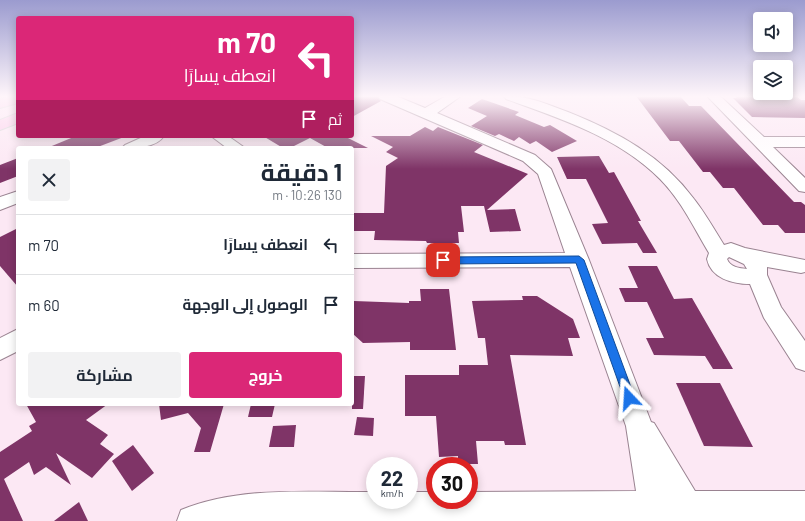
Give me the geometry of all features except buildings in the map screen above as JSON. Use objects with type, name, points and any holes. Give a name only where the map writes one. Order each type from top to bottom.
[{"type":"main road","points":[[0,124],[11,120]]},
{"type":"street","points":[[441,120],[518,153],[538,164],[545,172],[640,426],[688,506]]},
{"type":"street","points":[[575,120],[600,130],[642,155],[669,178],[732,253],[756,263],[758,274],[772,312]]},
{"type":"street","points":[[596,120],[631,137],[668,165],[701,203],[732,253]]},
{"type":"street","points":[[738,120],[805,187]]},
{"type":"street","points":[[134,146],[152,138]]},
{"type":"street","points":[[221,138],[234,146]]},
{"type":"street","points":[[760,142],[805,142]]},
{"type":"street","points":[[0,204],[16,197]]},
{"type":"street","points":[[803,266],[732,253],[717,260],[719,264],[751,291],[772,312],[805,360]]},
{"type":"street","points":[[354,261],[579,260]]},
{"type":"street","points":[[729,273],[745,278],[758,274],[803,266]]},
{"type":"street","points":[[0,350],[16,340]]},
{"type":"street","points":[[640,426],[653,506]]},
{"type":"street","points":[[192,521],[222,512],[259,508],[524,514],[653,506],[805,506]]},
{"type":"route","points":[[443,260],[579,260],[629,398]]}]
